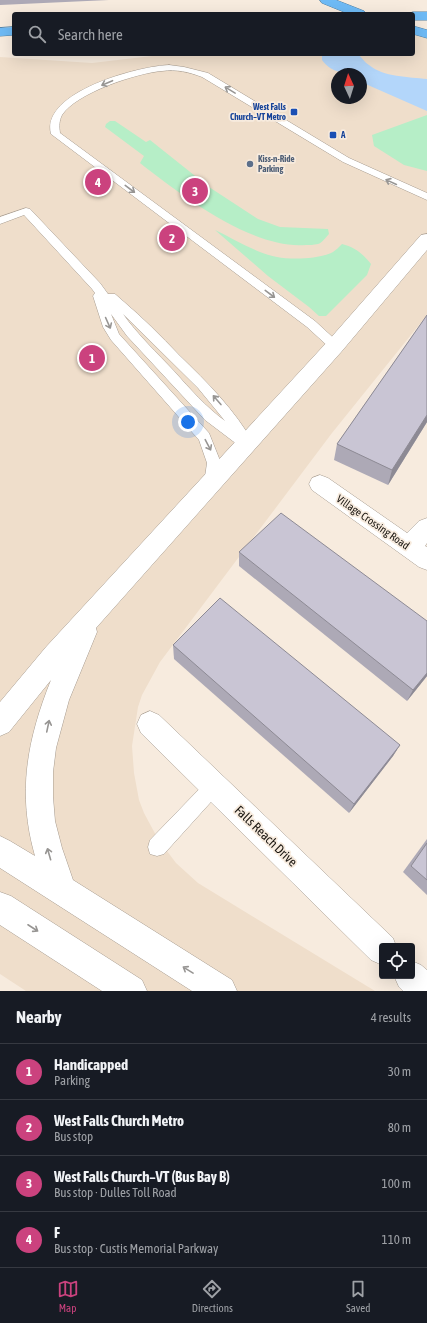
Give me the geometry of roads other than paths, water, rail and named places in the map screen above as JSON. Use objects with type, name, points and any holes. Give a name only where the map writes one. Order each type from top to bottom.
[{"type":"highway","points":[[326,0],[355,12]]},
{"type":"highway","points":[[415,16],[427,16]]},
{"type":"highway","points":[[0,23],[12,22]]},
{"type":"highway","points":[[0,32],[12,31]]},
{"type":"highway","points":[[415,31],[427,34]]},
{"type":"street","points":[[0,723],[56,655],[336,346],[427,239]]},
{"type":"street","name":"Village Crossing Road","points":[[320,484],[427,560]]},
{"type":"street","points":[[409,547],[427,528]]},
{"type":"street","points":[[62,891],[52,867],[41,821],[39,796],[40,769],[51,715],[71,661],[96,610]]},
{"type":"street","name":"Falls Reach Drive","points":[[150,724],[379,946]]},
{"type":"street","points":[[0,852],[221,991]]},
{"type":"street","points":[[0,907],[131,991]]},
{"type":"street","points":[[413,979],[426,991]]},
{"type":"lane","points":[[336,346],[311,324],[56,134],[54,121],[60,111],[87,92],[108,82],[131,74],[162,68],[192,70],[205,75],[346,160],[427,197]]},
{"type":"lane","points":[[0,221],[26,211],[96,286],[131,333],[185,391],[210,417],[247,444]]},
{"type":"lane","points":[[96,286],[104,315],[115,337],[195,427],[209,446],[214,463],[211,484]]},
{"type":"lane","points":[[157,847],[214,786]]},
{"type":"water","points":[[322,56],[359,56],[367,64],[381,72],[396,76],[427,79],[427,111],[367,85],[367,68],[331,68],[322,60]]},
{"type":"place","name":"West Falls Church–VT Metro","points":[[294,112]]},
{"type":"place","name":"A","points":[[333,135]]},
{"type":"place","name":"Kiss-n-Ride Parking","points":[[250,164]]},
{"type":"place","name":"F","points":[[98,182]]},
{"type":"place","name":"West Falls Church–VT (Bus Bay B)","points":[[195,191]]},
{"type":"place","name":"West Falls Church Metro","points":[[172,238]]},
{"type":"place","name":"Handicapped","points":[[92,358]]}]
